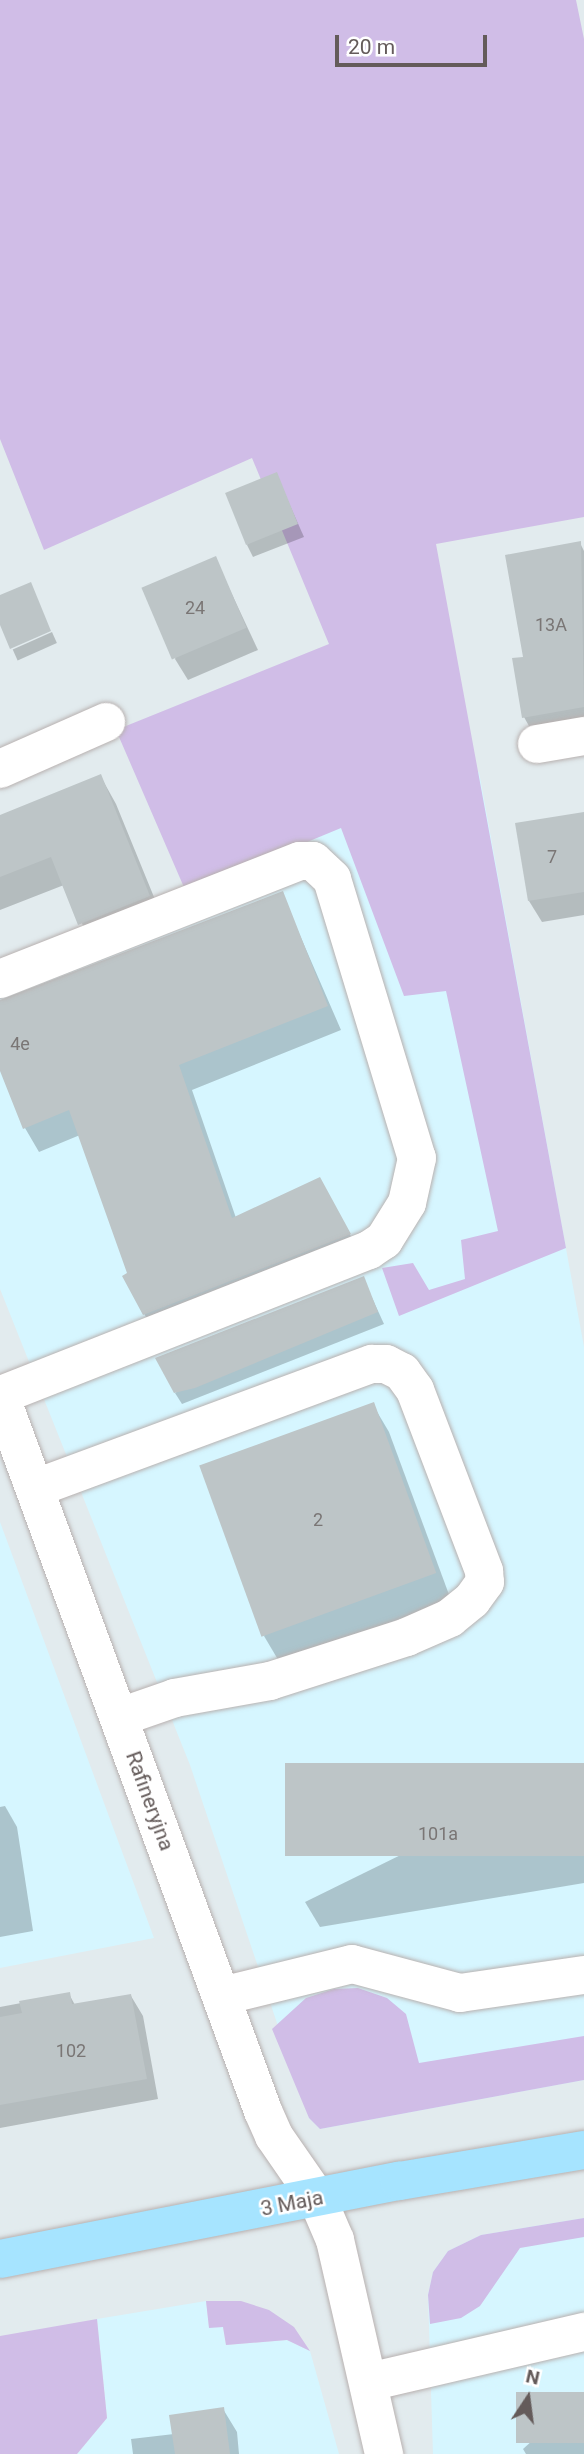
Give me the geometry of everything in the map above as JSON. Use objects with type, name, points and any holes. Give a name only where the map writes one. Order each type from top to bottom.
[{"type":"main road","name":"3 Maja","points":[[0,2259],[584,2150]]},
{"type":"street","points":[[0,769],[106,722]]},
{"type":"street","points":[[537,744],[584,736]]},
{"type":"street","points":[[0,979],[300,861],[313,861],[332,879],[417,1158],[407,1203],[384,1240],[369,1250],[0,1395]]},
{"type":"street","points":[[36,1488],[372,1364],[386,1364],[402,1372],[415,1390],[484,1571],[485,1582],[471,1600],[450,1618],[408,1637],[270,1681],[175,1698],[120,1717]]},
{"type":"street","name":"Rafineryjna","points":[[0,1395],[274,2136],[317,2198],[335,2240],[384,2454]]},
{"type":"street","points":[[222,1996],[352,1964],[460,1993],[584,1975]]},
{"type":"street","points":[[369,2382],[584,2332]]},
{"type":"shaded area","points":[[0,0],[576,0],[584,39],[584,517],[436,544],[566,1248],[399,1316],[382,1268],[413,1263],[429,1290],[465,1279],[461,1240],[498,1231],[446,991],[404,996],[341,828],[186,892],[116,730],[329,644],[252,458],[44,550],[0,439]]},
{"type":"shaded area","points":[[479,772],[584,1347],[584,2080],[320,2129],[309,2118],[190,1765],[0,1289],[0,964]]},
{"type":"shaded area","points":[[0,1522],[154,1938],[0,1968]]},
{"type":"shaded area","points":[[358,1988],[387,1998],[406,2014],[419,2063],[584,2036],[584,2080],[320,2129],[309,2118],[272,2029],[306,1998],[334,1989]]},
{"type":"shaded area","points":[[584,2218],[584,2454],[433,2454],[428,2295],[433,2272],[448,2251],[481,2235]]},
{"type":"shaded area","points":[[584,2218],[584,2237],[520,2248],[480,2306],[461,2318],[430,2324],[428,2295],[433,2272],[448,2251],[481,2235]]},
{"type":"shaded area","points":[[206,2301],[209,2327],[223,2327],[226,2345],[287,2340],[310,2351],[339,2454],[77,2454],[107,2418],[97,2319]]},
{"type":"shaded area","points":[[206,2301],[241,2301],[269,2310],[294,2327],[310,2351],[287,2340],[226,2345],[223,2327],[209,2328]]},
{"type":"shaded area","points":[[97,2319],[107,2418],[77,2454],[0,2454],[0,2336]]},
{"type":"building","points":[[277,472],[298,524],[246,545],[225,493]]},
{"type":"building","points":[[581,541],[584,707],[522,718],[512,658],[523,657],[505,555]]},
{"type":"building","points":[[216,556],[246,628],[172,659],[141,588]]},
{"type":"building","points":[[31,582],[51,631],[10,649],[0,625],[0,595]]},
{"type":"building","points":[[101,774],[150,896],[78,925],[51,857],[0,877],[0,815]]},
{"type":"building","points":[[584,812],[584,892],[528,901],[515,823]]},
{"type":"building","points":[[283,891],[328,1006],[179,1065],[232,1218],[320,1177],[351,1234],[143,1315],[122,1276],[127,1273],[69,1110],[23,1129],[0,1071],[0,1000]]},
{"type":"building","points":[[364,1276],[378,1312],[195,1388],[174,1393],[155,1358]]},
{"type":"building","points":[[374,1402],[436,1573],[261,1637],[199,1466]]},
{"type":"building","points":[[285,1763],[584,1763],[584,1856],[285,1856]]},
{"type":"building","points":[[70,1992],[72,2004],[131,1994],[147,2079],[0,2105],[0,2017],[22,2013],[19,2001]]},
{"type":"building","points":[[516,2392],[584,2392],[584,2443],[516,2443]]},
{"type":"building","points":[[224,2407],[230,2454],[175,2454],[169,2415]]}]
